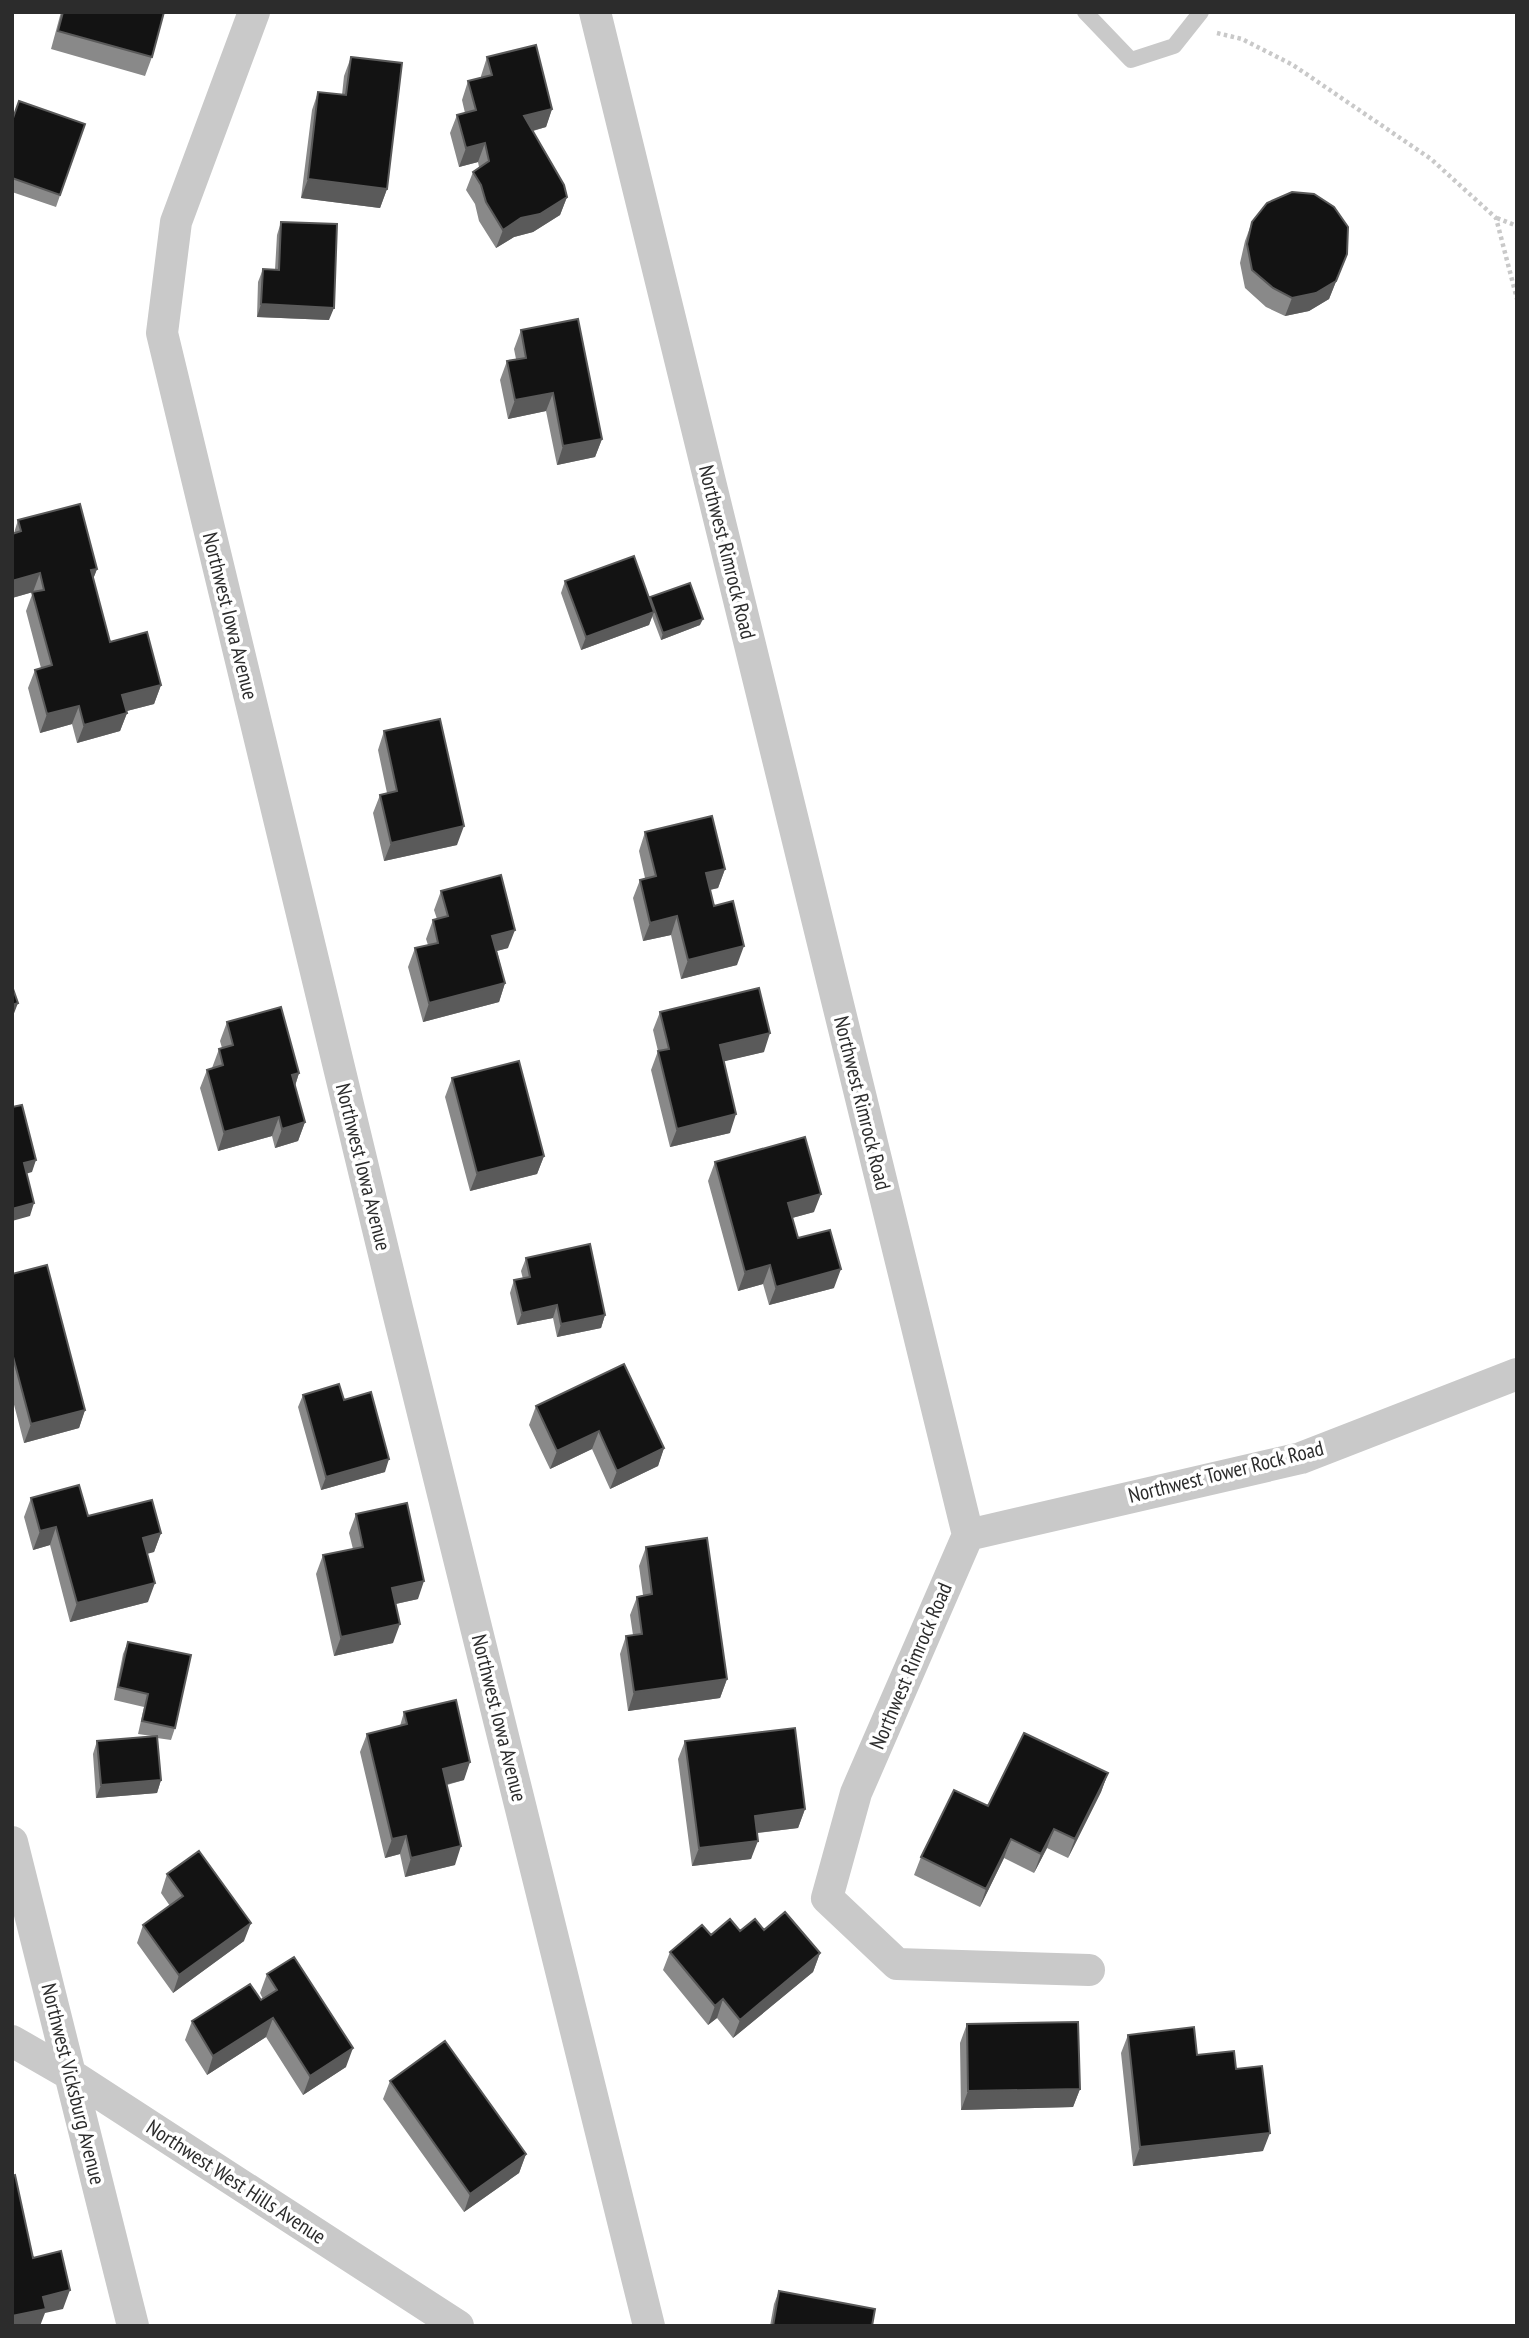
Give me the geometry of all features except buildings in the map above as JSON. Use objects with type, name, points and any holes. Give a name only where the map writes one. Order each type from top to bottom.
[{"type":"street","name":"Northwest Iowa Avenue","points":[[254,12],[176,222],[162,333],[401,1321],[649,2326]]},
{"type":"street","name":"Northwest Rimrock Road","points":[[595,12],[968,1535],[856,1793],[827,1898],[897,1964],[1088,1970]]},
{"type":"street","name":"Northwest Tower Rock Road","points":[[968,1535],[1301,1458],[1517,1374]]},
{"type":"street","name":"Northwest Vicksburg Avenue","points":[[12,1842],[133,2326]]},
{"type":"street","name":"Northwest West Hills Avenue","points":[[12,2041],[71,2075],[458,2326]]},
{"type":"lane","points":[[1085,12],[1131,60],[1174,46],[1200,12]]},
{"type":"path","points":[[1189,27],[1242,39],[1293,65],[1431,159],[1496,218],[1517,226]]},
{"type":"path","points":[[1496,218],[1517,299]]}]
